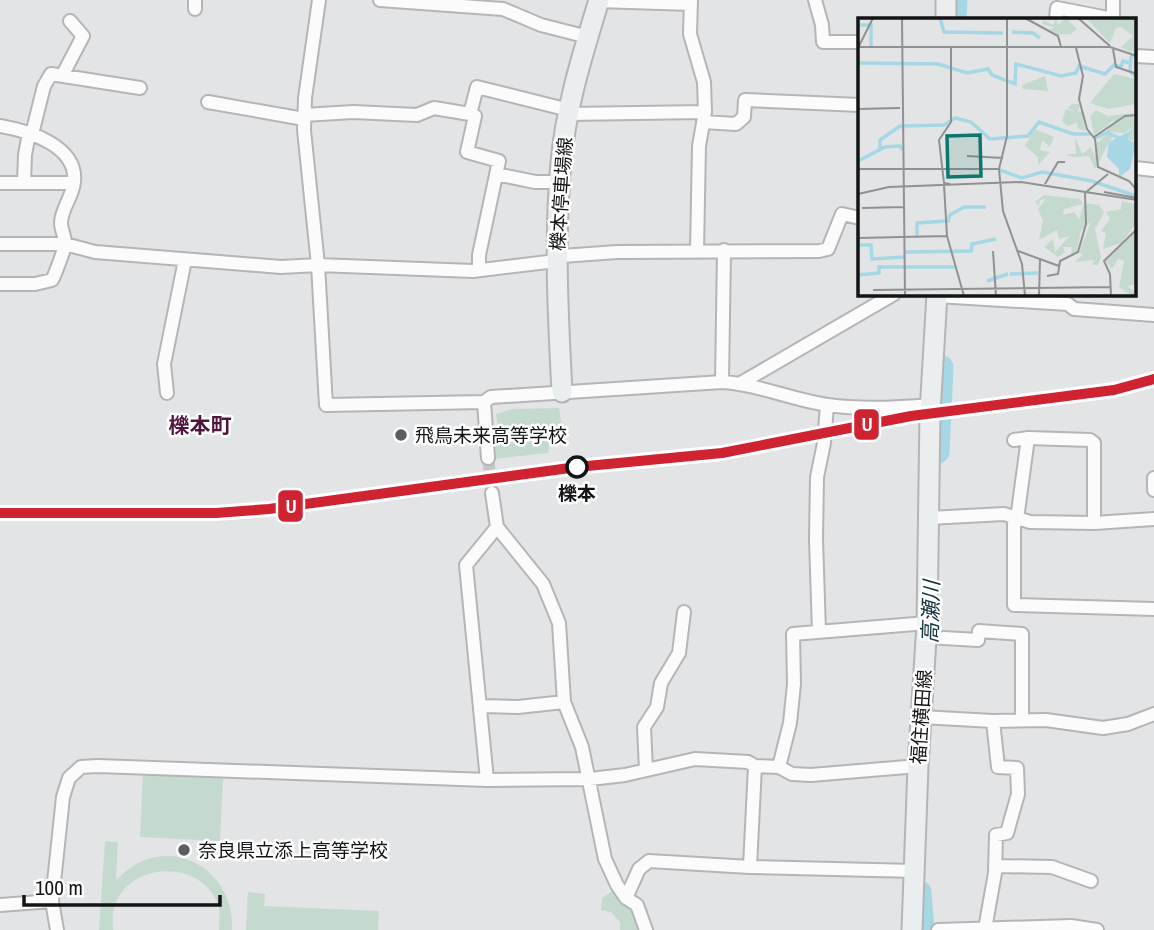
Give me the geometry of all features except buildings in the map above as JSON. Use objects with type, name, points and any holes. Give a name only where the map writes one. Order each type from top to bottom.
[{"type":"main road","points":[[946,0],[946,18]]},
{"type":"main road","name":"櫟本停車場線","points":[[562,392],[556,261],[560,182],[569,112],[598,1]]},
{"type":"main road","name":"福住横田線","points":[[912,930],[918,766],[935,518],[931,405],[937,296]]},
{"type":"street","points":[[319,0],[304,97],[304,117],[318,265],[326,405],[484,402],[491,397],[722,382],[741,383],[827,405],[887,408],[931,405]]},
{"type":"street","points":[[380,0],[504,5],[541,25],[588,37]]},
{"type":"street","points":[[815,0],[822,25],[823,42],[858,42]]},
{"type":"street","points":[[1113,0],[1113,18]]},
{"type":"street","points":[[598,1],[691,2],[690,34],[704,82],[696,251]]},
{"type":"street","points":[[1056,18],[1057,8],[1108,18]]},
{"type":"street","points":[[62,76],[83,36],[70,22]]},
{"type":"street","points":[[1136,56],[1154,57]]},
{"type":"street","points":[[24,183],[25,155],[44,86],[51,74],[140,88]]},
{"type":"street","points":[[470,114],[477,87],[569,112],[704,117],[736,124],[744,117],[745,100],[858,105]]},
{"type":"street","points":[[208,102],[304,117],[353,112],[417,115],[434,108],[475,116],[467,152],[499,161],[479,270]]},
{"type":"street","points":[[0,126],[31,133],[67,156],[74,170],[74,183],[61,223],[65,244],[52,280],[35,284],[0,284]]},
{"type":"street","points":[[1136,169],[1154,170]]},
{"type":"street","points":[[496,174],[535,182],[560,182]]},
{"type":"street","points":[[0,183],[74,183]]},
{"type":"street","points":[[0,244],[65,244],[95,252],[281,267],[318,265],[479,270],[556,261],[562,256],[617,251],[819,251],[828,248],[842,214],[858,218]]},
{"type":"street","points":[[722,382],[724,250]]},
{"type":"street","points":[[167,393],[164,364],[185,260]]},
{"type":"street","points":[[741,383],[891,296]]},
{"type":"street","points":[[952,296],[1068,304],[1074,309],[1154,315]]},
{"type":"street","points":[[484,402],[488,458]]},
{"type":"street","points":[[819,632],[817,477],[824,443],[827,405]]},
{"type":"street","points":[[1094,523],[1094,443],[1090,440],[1021,439],[1014,605],[1154,609]]},
{"type":"street","points":[[1154,478],[1154,489]]},
{"type":"street","points":[[492,493],[497,527],[543,584],[559,623],[564,702],[582,747],[605,859],[617,886],[626,898],[637,905],[646,930]]},
{"type":"street","points":[[935,518],[1004,514],[1030,522],[1094,523],[1154,519]]},
{"type":"street","points":[[487,780],[466,565],[497,527]]},
{"type":"street","points":[[646,770],[644,727],[657,707],[661,683],[679,653],[684,612]]},
{"type":"street","points":[[779,767],[790,723],[794,684],[793,634],[927,630],[978,640],[979,631],[1022,634],[1022,719]]},
{"type":"street","points":[[481,706],[518,707],[564,702]]},
{"type":"street","points":[[921,717],[992,721],[1022,719],[1103,728],[1128,724],[1154,714]]},
{"type":"street","points":[[978,929],[995,866],[996,835],[1007,832],[1018,794],[1017,768],[998,767],[992,721]]},
{"type":"street","points":[[57,930],[52,901],[63,797],[69,778],[81,767],[487,780],[590,779],[695,759],[748,762],[755,766],[779,767],[792,774],[811,775],[918,766]]},
{"type":"street","points":[[750,867],[755,766]]},
{"type":"street","points":[[626,898],[639,869],[649,861],[750,867],[915,871]]},
{"type":"street","points":[[995,866],[1052,867],[1091,881]]},
{"type":"street","points":[[0,905],[52,901]]},
{"type":"street","points":[[938,930],[1071,926],[1097,930]]},
{"type":"green space","points":[[559,408],[563,433],[556,435],[557,443],[549,445],[548,453],[493,459],[493,444],[500,441],[496,414],[512,409]]},
{"type":"green space","points":[[143,773],[223,776],[220,841],[140,837]]},
{"type":"green space","points":[[105,841],[118,842],[116,880],[138,863],[165,856],[196,863],[209,872],[227,898],[232,930],[219,930],[219,908],[211,892],[199,880],[167,871],[134,880],[122,892],[114,908],[113,930],[99,930]]},
{"type":"green space","points":[[612,891],[622,903],[632,909],[638,930],[620,930],[620,922],[611,912],[601,910],[602,898]]},
{"type":"green space","points":[[248,892],[265,894],[264,906],[379,911],[378,930],[246,930]]},
{"type":"waterway","name":"高瀬川","points":[[955,18],[956,0]]},
{"type":"waterway","name":"高瀬川","points":[[938,452],[942,367]]},
{"type":"waterway","name":"高瀬川","points":[[920,892],[923,930]]},
{"type":"tunnel","points":[[488,458],[492,493]]},
{"type":"transit line","name":"U","points":[[0,513],[216,513],[269,509],[577,467],[722,453],[911,416],[1114,390],[1154,379]]},
{"type":"place","name":"飛鳥未来高等学校","points":[[401,435]]},
{"type":"place","name":"櫟本","points":[[577,467]]},
{"type":"place","name":"奈良県立添上高等学校","points":[[184,850]]},
{"type":"district","name":"櫟本町","points":[[200,426]]}]
